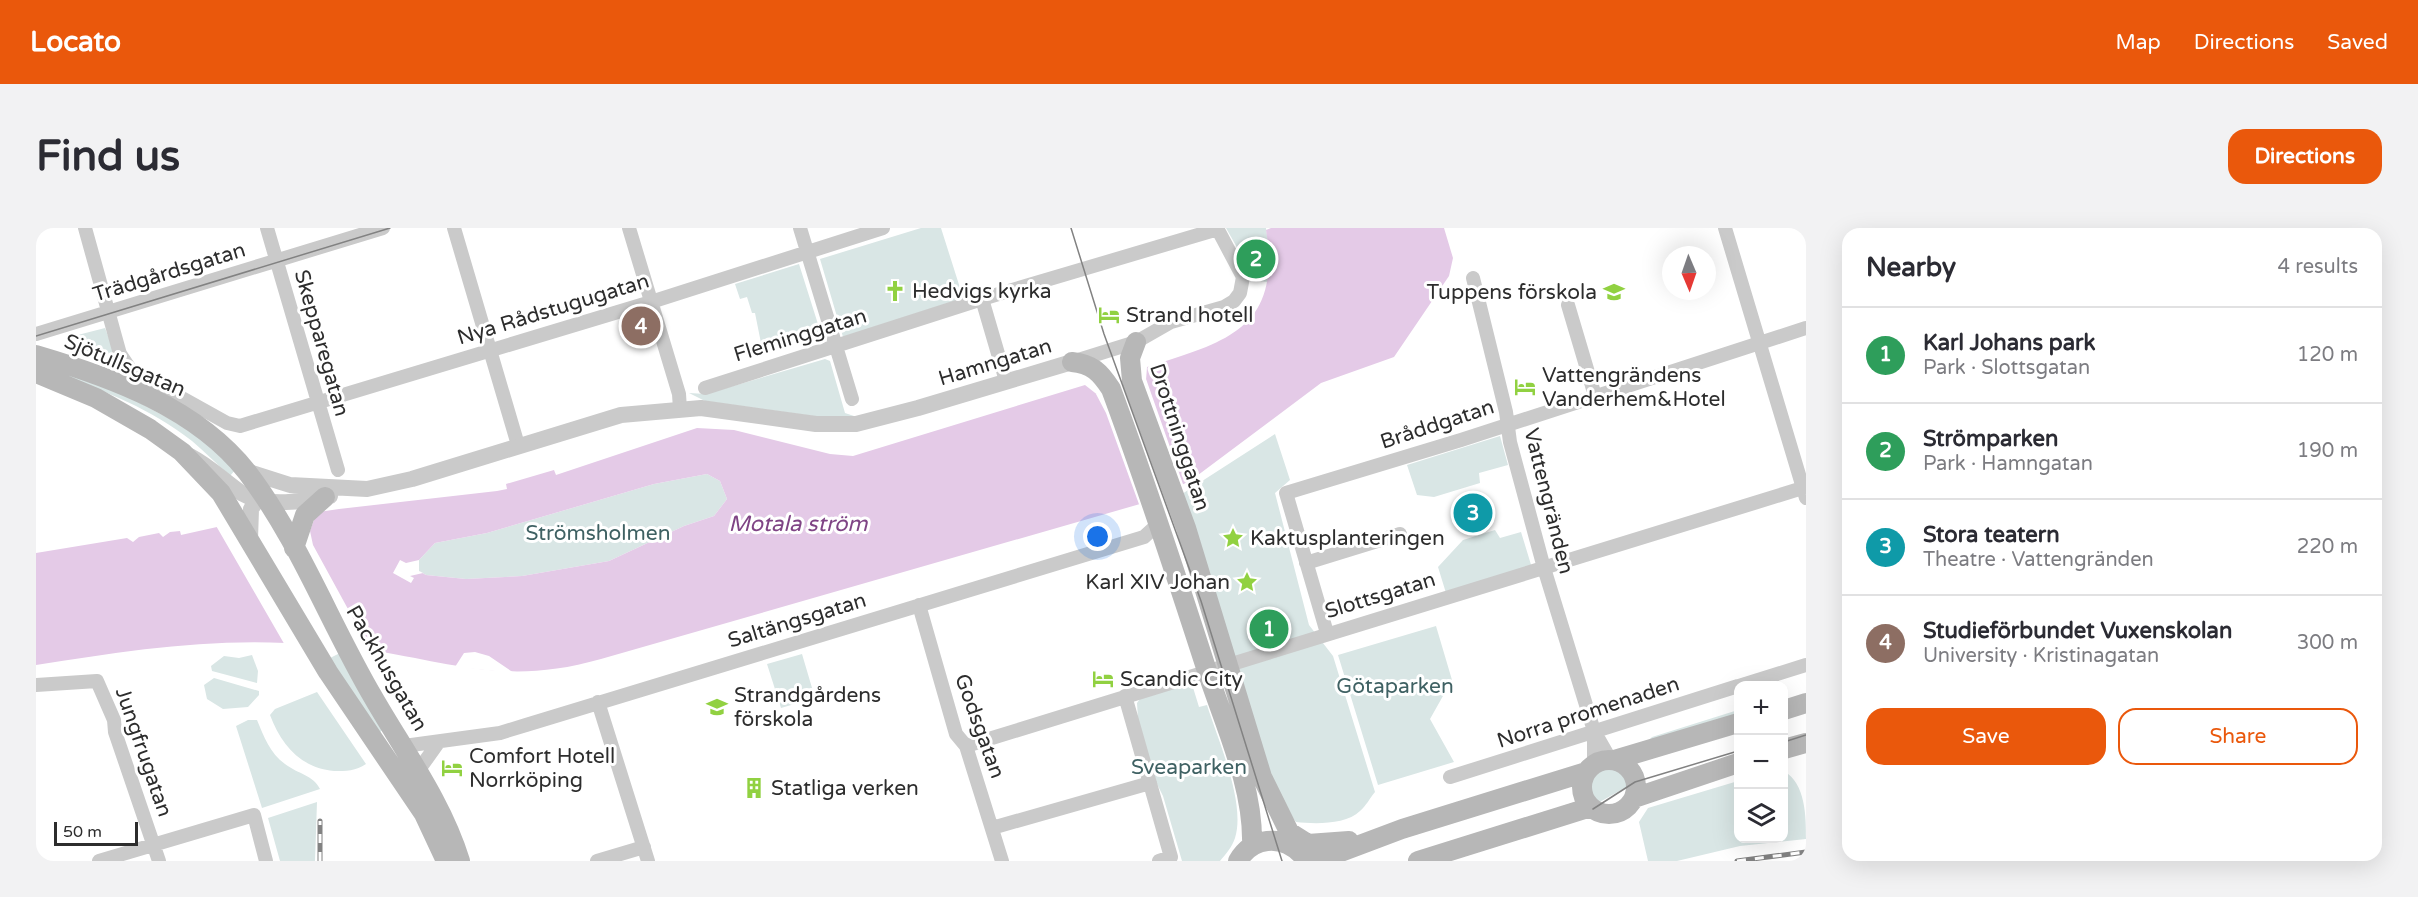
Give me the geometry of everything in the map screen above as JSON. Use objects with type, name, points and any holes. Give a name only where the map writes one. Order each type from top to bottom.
[{"type":"main road","points":[[36,342],[62,363]]},
{"type":"main road","name":"Drottninggatan","points":[[1136,342],[1130,358],[1132,381],[1177,505],[1262,777],[1303,857]]},
{"type":"main road","name":"Sjötullsgatan","points":[[36,355],[165,404],[196,424],[246,471],[265,503]]},
{"type":"main road","points":[[1072,362],[1086,364],[1099,371],[1112,388],[1157,515],[1248,803],[1251,846]]},
{"type":"main road","name":"Sjötullsgatan","points":[[36,373],[120,411],[182,452],[244,520],[250,539],[313,649],[424,814],[446,861]]},
{"type":"main road","points":[[294,548],[299,527],[309,511],[325,497]]},
{"type":"main road","name":"Packhusgatan","points":[[265,503],[294,548],[348,651],[453,835],[460,861]]},
{"type":"main road","points":[[1788,709],[1806,703]]},
{"type":"main road","points":[[1238,861],[1251,846],[1275,840],[1292,846],[1303,857],[1311,859],[1330,856],[1601,764],[1734,724]]},
{"type":"main road","points":[[1788,748],[1806,743]]},
{"type":"main road","points":[[1601,764],[1627,766],[1633,773],[1637,788],[1634,798],[1628,807],[1613,814],[1600,813],[1591,807],[1582,792],[1582,782],[1601,764]]},
{"type":"main road","points":[[1634,798],[1734,764]]},
{"type":"main road","points":[[1418,861],[1591,807]]},
{"type":"main road","points":[[1289,832],[1308,844],[1326,844],[1402,830]]},
{"type":"street","points":[[85,228],[109,312]]},
{"type":"street","name":"Skepparegatan","points":[[267,228],[316,403],[338,470]]},
{"type":"street","name":"Trädgårdsgatan","points":[[36,334],[383,228]]},
{"type":"street","points":[[454,228],[518,445]]},
{"type":"street","points":[[265,503],[325,497],[412,479],[621,415],[680,410],[679,393],[629,228]]},
{"type":"street","points":[[800,228],[852,399]]},
{"type":"street","name":"Nya Rådstugugatan","points":[[109,312],[120,354],[130,369],[233,425],[249,425],[884,228]]},
{"type":"street","points":[[1725,228],[1758,343],[1805,491]]},
{"type":"street","name":"Fleminggatan","points":[[705,387],[982,299],[1218,229]]},
{"type":"street","name":"Hamngatan","points":[[680,410],[716,409],[816,424],[856,424],[1136,342],[1171,322],[1224,307],[1234,301],[1240,293],[1243,277],[1218,229]]},
{"type":"street","name":"Vattengränden","points":[[1473,278],[1508,423],[1510,442],[1544,568],[1594,731],[1601,764]]},
{"type":"street","points":[[982,299],[1006,381]]},
{"type":"street","points":[[1568,305],[1595,396]]},
{"type":"street","name":"Bråddgatan","points":[[1306,563],[1286,493],[1392,465],[1508,423],[1806,328]]},
{"type":"street","name":"Sjötullsgatan","points":[[182,452],[207,465],[242,493],[265,503]]},
{"type":"street","points":[[246,471],[290,485]]},
{"type":"street","points":[[244,520],[265,503],[274,486],[367,489]]},
{"type":"street","name":"Slottsgatan","points":[[966,746],[1208,672],[1432,599],[1805,491]]},
{"type":"street","name":"Saltängsgatan","points":[[404,746],[500,733],[1065,562],[1144,537],[1156,526],[1157,515]]},
{"type":"street","points":[[1327,633],[1306,563],[1400,534]]},
{"type":"street","name":"Godsgatan","points":[[919,605],[956,734],[966,746],[1002,861]]},
{"type":"street","name":"Norra promenaden","points":[[1754,681],[1806,664]]},
{"type":"street","name":"Jungfrugatan","points":[[36,685],[97,681],[114,720],[115,732],[159,861]]},
{"type":"street","name":"Norra promenaden","points":[[1450,777],[1734,688]]},
{"type":"street","points":[[1125,696],[1150,783],[1165,859]]},
{"type":"street","points":[[598,702],[648,861]]},
{"type":"street","points":[[418,771],[438,743]]},
{"type":"street","points":[[992,828],[1150,783]]},
{"type":"street","points":[[99,861],[254,814],[266,861]]},
{"type":"street","points":[[597,861],[644,847]]},
{"type":"green space","points":[[921,228],[941,228],[961,291],[965,290],[967,297],[843,337],[820,259]]},
{"type":"green space","points":[[1226,228],[1266,228],[1269,249],[1268,282],[1251,280]]},
{"type":"green space","points":[[799,264],[823,340],[812,344],[807,329],[761,343],[755,313],[752,313],[747,297],[740,299],[735,284]]},
{"type":"green space","points":[[105,328],[115,354],[101,358],[70,342],[70,337]]},
{"type":"green space","points":[[825,359],[830,361],[845,413],[854,416],[820,417],[705,401],[689,393],[706,394]]},
{"type":"green space","points":[[58,367],[119,392],[202,436],[236,469],[230,476],[192,441],[161,419],[110,394],[56,373]]},
{"type":"green space","points":[[1275,434],[1290,480],[1275,493],[1309,625],[1333,656],[1375,792],[1354,816],[1338,821],[1296,822],[1278,799],[1182,494]]},
{"type":"green space","points":[[1500,436],[1508,465],[1479,473],[1480,483],[1434,497],[1417,495],[1407,465]]},
{"type":"green space","name":"Strömsholmen","points":[[707,474],[720,481],[727,499],[714,516],[684,526],[609,561],[522,576],[466,579],[426,575],[419,571],[419,560],[435,543],[487,533],[654,484]]},
{"type":"green space","points":[[1495,530],[1500,538],[1521,532],[1532,568],[1446,593],[1438,567],[1463,540]]},
{"type":"green space","name":"Götaparken","points":[[1436,626],[1452,680],[1430,719],[1454,762],[1378,785],[1338,655]]},
{"type":"green space","points":[[342,652],[385,728],[379,733],[328,659]]},
{"type":"green space","points":[[802,654],[815,698],[781,708],[767,664]]},
{"type":"green space","points":[[252,655],[258,671],[257,683],[212,671],[211,666],[224,656],[239,658]]},
{"type":"green space","points":[[214,678],[259,691],[259,695],[248,707],[223,709],[207,699],[204,685]]},
{"type":"green space","name":"Sveaparken","points":[[1191,681],[1199,707],[1207,705],[1229,772],[1237,807],[1235,838],[1220,861],[1182,861],[1163,796],[1155,780],[1138,719],[1137,703],[1142,696]]},
{"type":"green space","points":[[317,692],[366,764],[347,771],[322,769],[302,760],[286,745],[270,715],[275,709]]},
{"type":"green space","points":[[1734,711],[1734,718],[1648,741],[1652,737]]},
{"type":"green space","points":[[248,720],[257,720],[268,744],[280,760],[309,778],[320,789],[262,808],[236,726]]},
{"type":"green space","points":[[1607,766],[1620,769],[1630,785],[1598,803],[1591,793],[1590,782],[1596,772]]},
{"type":"green space","points":[[1788,774],[1801,792],[1805,811],[1806,839],[1788,841]]},
{"type":"green space","points":[[1734,782],[1734,843],[1768,843],[1740,846],[1677,861],[1648,861],[1639,822],[1648,808]]},
{"type":"green space","points":[[317,802],[315,861],[280,861],[268,818]]},
{"type":"water","name":"Motala ström","points":[[1271,228],[1444,228],[1453,258],[1449,276],[1394,357],[1321,383],[1190,481],[1140,504],[570,666],[541,670],[488,670],[354,648],[254,642],[160,648],[36,665],[36,553],[127,538],[133,542],[139,537],[159,533],[163,537],[170,532],[180,531],[181,535],[217,527],[339,509],[497,491],[507,489],[506,484],[554,470],[556,475],[697,428],[734,430],[830,454],[853,456],[1085,385],[1099,396],[1146,380],[1147,367],[1201,349],[1224,339],[1242,326],[1256,310],[1265,290],[1269,263],[1266,230]],"holes":[[[707,474],[720,481],[727,499],[714,516],[684,526],[609,561],[522,576],[466,579],[426,575],[419,571],[419,560],[435,543],[487,533],[654,484]]]},
{"type":"pier","points":[[1145,376],[1184,487],[1140,507],[1106,413],[1096,394]]},
{"type":"pier","points":[[318,509],[310,531],[313,545],[372,653],[286,647],[215,524]]},
{"type":"pier","points":[[400,560],[406,563],[419,560],[419,571],[423,573],[410,576],[414,578],[411,583],[393,573]]},
{"type":"pier","points":[[475,652],[489,656],[514,673],[455,667],[464,653]]},
{"type":"tram line","points":[[36,336],[390,228]]},
{"type":"tram line","points":[[1071,228],[1104,334],[1201,601],[1282,861]]},
{"type":"tram line","points":[[1788,741],[1806,735]]},
{"type":"tram line","points":[[1593,809],[1635,782],[1734,752]]},
{"type":"railway","points":[[320,821],[320,861]]},
{"type":"railway","points":[[1737,861],[1806,852]]},
{"type":"place","name":"Strömparken","points":[[1256,259]]},
{"type":"place","name":"Hedvigs kyrka","points":[[895,291]]},
{"type":"place","name":"Tuppens förskola","points":[[1614,292]]},
{"type":"place","name":"Strand hotell","points":[[1109,315]]},
{"type":"place","name":"Studieförbundet Vuxenskolan","points":[[641,326]]},
{"type":"place","name":"Vattengrändens Vanderhem&Hotel","points":[[1525,387]]},
{"type":"place","name":"Stora teatern","points":[[1473,513]]},
{"type":"place","name":"Kaktusplanteringen","points":[[1233,538]]},
{"type":"place","name":"Karl XIV Johan","points":[[1247,582]]},
{"type":"place","name":"Karl Johans park","points":[[1269,629]]},
{"type":"place","name":"Scandic City","points":[[1103,679]]},
{"type":"place","name":"Strandgårdens förskola","points":[[717,707]]},
{"type":"place","name":"Comfort Hotell Norrköping","points":[[452,768]]},
{"type":"place","name":"Statliga verken","points":[[754,788]]}]
